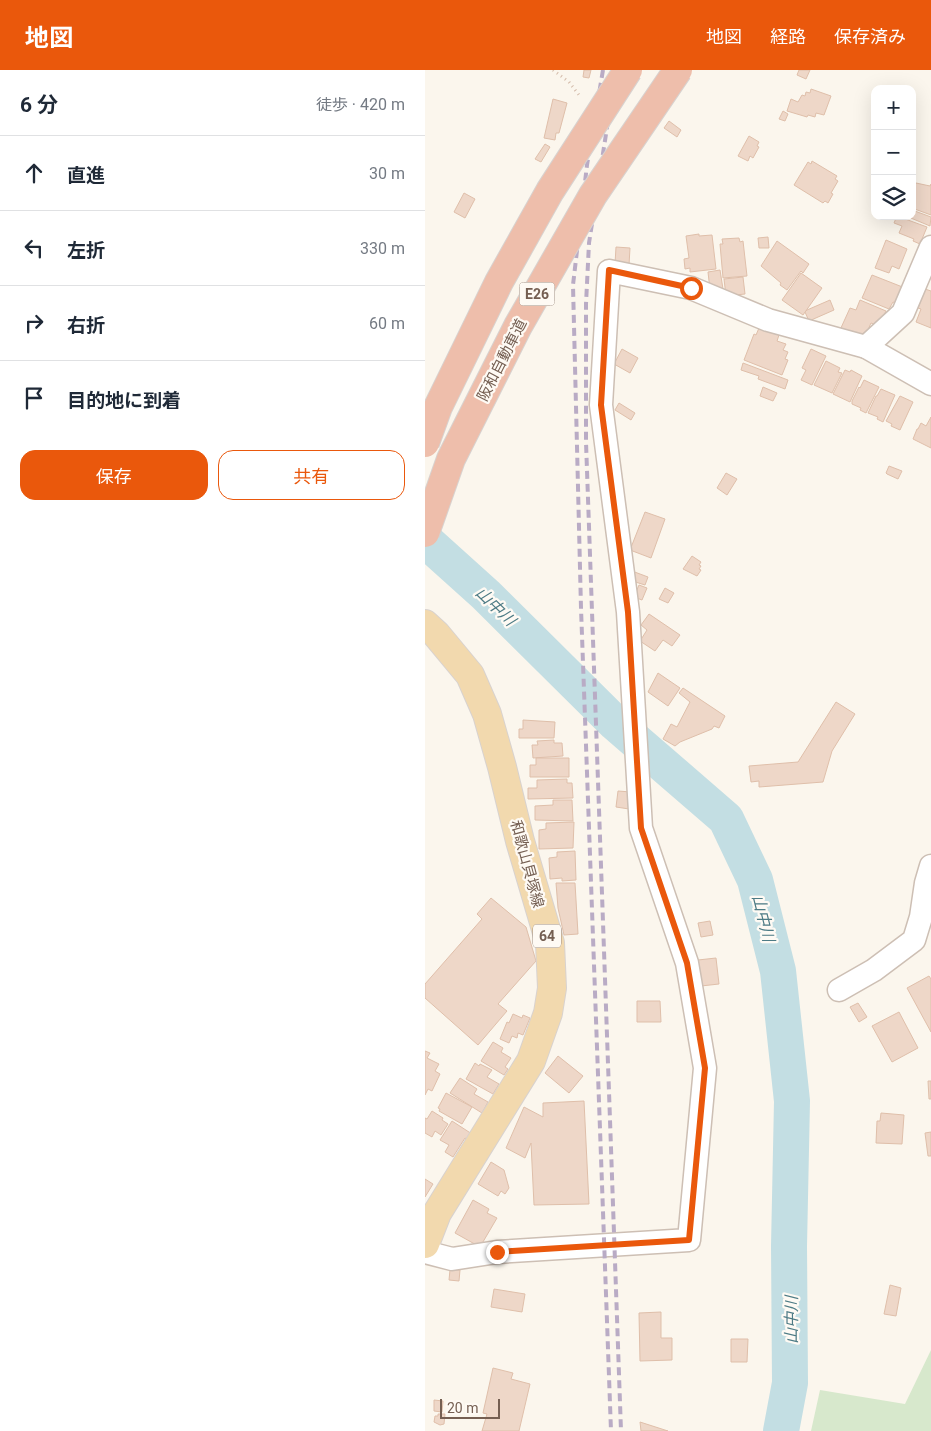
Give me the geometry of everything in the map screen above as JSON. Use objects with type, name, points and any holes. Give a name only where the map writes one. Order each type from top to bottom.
[{"type":"highway","name":"E26","points":[[425,443],[438,407],[499,282],[550,191],[629,70]]},
{"type":"highway","name":"阪和自動車道","points":[[425,533],[451,459],[518,326],[593,195],[678,70]]},
{"type":"main road","name":"和歌山貝塚線","points":[[425,624],[436,634],[470,675],[487,714],[520,841],[550,943],[552,988],[548,1013],[531,1061],[437,1212],[425,1244]]},
{"type":"street","points":[[865,347],[903,313],[931,248]]},
{"type":"street","points":[[425,1252],[452,1259],[497,1252],[689,1240],[705,1068],[687,963],[641,828],[628,612],[601,405],[609,270],[691,288],[768,320],[865,347],[928,390]]},
{"type":"street","points":[[839,990],[874,970],[914,940],[921,917],[926,883],[931,866]]},
{"type":"path","points":[[553,70],[569,82],[579,95]]},
{"type":"green space","points":[[931,1350],[931,1431],[811,1431],[820,1390],[905,1404]]},
{"type":"building","points":[[584,70],[591,70],[589,78],[583,77]]},
{"type":"building","points":[[799,70],[810,70],[806,79],[797,75]]},
{"type":"building","points":[[811,89],[831,96],[824,115],[816,113],[815,117],[808,115],[807,117],[787,111],[791,99],[798,102],[802,95],[805,96],[806,92],[810,93]]},
{"type":"building","points":[[553,99],[567,103],[559,133],[556,133],[555,140],[544,138]]},
{"type":"building","points":[[783,111],[788,114],[785,121],[779,119]]},
{"type":"building","points":[[669,121],[681,130],[677,137],[664,128]]},
{"type":"building","points":[[749,136],[759,142],[757,146],[759,147],[753,158],[750,156],[748,161],[738,156]]},
{"type":"building","points":[[545,144],[550,147],[541,162],[535,159]]},
{"type":"building","points":[[812,161],[837,176],[835,179],[838,181],[828,203],[825,201],[823,203],[794,185],[808,162],[811,164]]},
{"type":"building","points":[[916,183],[930,186],[931,184],[931,215],[916,209]]},
{"type":"building","points":[[464,193],[475,199],[465,218],[454,212]]},
{"type":"building","points":[[916,211],[931,217],[930,226],[916,220]]},
{"type":"building","points":[[895,220],[908,220],[927,227],[920,244],[913,241],[914,239],[899,233],[902,226],[894,223]]},
{"type":"building","points":[[699,234],[699,236],[712,235],[716,269],[690,272],[690,268],[685,269],[684,259],[689,258],[686,236]]},
{"type":"building","points":[[768,237],[769,248],[759,248],[758,238]]},
{"type":"building","points":[[739,238],[740,242],[743,241],[747,276],[723,278],[720,244],[723,244],[722,239]]},
{"type":"building","points":[[886,240],[907,249],[899,269],[892,266],[889,273],[875,268]]},
{"type":"building","points":[[777,241],[809,264],[803,273],[801,271],[787,290],[761,266]]},
{"type":"building","points":[[616,247],[630,248],[629,265],[615,264]]},
{"type":"building","points":[[720,270],[723,289],[710,290],[708,272]]},
{"type":"building","points":[[801,273],[822,288],[803,315],[782,300]]},
{"type":"building","points":[[872,275],[905,288],[898,304],[893,302],[889,309],[862,298]]},
{"type":"building","points":[[743,277],[745,294],[726,296],[724,279]]},
{"type":"building","points":[[925,289],[931,291],[931,328],[916,322],[921,309],[918,308]]},
{"type":"building","points":[[830,300],[834,310],[809,321],[805,312],[807,310]]},
{"type":"building","points":[[860,300],[886,311],[879,326],[871,323],[864,339],[840,330],[850,308],[856,310]]},
{"type":"building","points":[[759,328],[779,335],[777,341],[786,344],[783,350],[788,352],[785,359],[788,360],[782,375],[744,360],[754,334],[756,335]]},
{"type":"building","points":[[622,349],[638,358],[630,373],[614,364]]},
{"type":"building","points":[[811,349],[826,356],[812,385],[801,380],[806,370],[802,368]]},
{"type":"building","points":[[826,361],[840,368],[838,372],[842,373],[832,393],[814,385]]},
{"type":"building","points":[[743,363],[788,380],[785,389],[758,379],[759,376],[741,370]]},
{"type":"building","points":[[845,370],[850,372],[851,370],[862,376],[850,402],[833,394]]},
{"type":"building","points":[[864,380],[879,387],[866,413],[860,410],[861,408],[852,404]]},
{"type":"building","points":[[763,387],[777,393],[773,401],[760,396]]},
{"type":"building","points":[[881,389],[895,395],[883,422],[877,419],[878,417],[868,413]]},
{"type":"building","points":[[900,396],[913,402],[900,430],[891,426],[892,424],[886,421]]},
{"type":"building","points":[[619,403],[635,413],[631,420],[615,410]]},
{"type":"building","points":[[931,417],[931,448],[913,439],[921,423],[926,426]]},
{"type":"building","points":[[889,466],[902,471],[898,479],[886,473]]},
{"type":"building","points":[[726,473],[737,479],[727,495],[717,488]]},
{"type":"building","points":[[645,512],[665,519],[651,558],[630,550]]},
{"type":"building","points":[[692,556],[701,562],[699,569],[701,570],[697,576],[683,569]]},
{"type":"building","points":[[632,571],[648,577],[645,585],[629,580]]},
{"type":"building","points":[[639,585],[647,588],[642,600],[634,597]]},
{"type":"building","points":[[665,588],[674,593],[668,603],[659,599]]},
{"type":"building","points":[[649,614],[680,635],[672,646],[663,640],[655,651],[640,641],[647,630],[641,625]]},
{"type":"building","points":[[658,673],[680,688],[668,706],[648,692]]},
{"type":"building","points":[[683,688],[725,716],[719,728],[714,726],[712,729],[680,742],[675,746],[663,739],[671,724],[677,727],[690,702],[679,693]]},
{"type":"building","points":[[836,702],[855,714],[832,751],[823,782],[759,787],[759,781],[751,782],[749,766],[798,762]]},
{"type":"building","points":[[523,720],[555,722],[554,738],[519,738],[519,729],[523,729]]},
{"type":"building","points":[[554,740],[554,743],[562,743],[563,756],[533,758],[532,745],[538,745],[537,741]]},
{"type":"building","points":[[536,758],[569,758],[569,777],[530,777],[530,765],[536,765]]},
{"type":"building","points":[[567,779],[567,783],[572,783],[573,798],[528,799],[528,788],[537,788],[537,780]]},
{"type":"building","points":[[618,791],[631,792],[629,809],[616,807]]},
{"type":"building","points":[[553,800],[572,800],[573,821],[535,820],[535,806],[553,805]]},
{"type":"building","points":[[574,822],[573,848],[539,849],[539,830],[546,829],[546,823]]},
{"type":"building","points":[[575,851],[576,880],[562,881],[562,878],[550,879],[549,858],[557,857],[557,852]]},
{"type":"building","points":[[556,883],[575,883],[578,934],[564,935],[558,908]]},
{"type":"building","points":[[491,898],[526,927],[536,961],[498,1004],[507,1011],[478,1045],[425,998],[425,984],[482,919],[477,914]]},
{"type":"building","points":[[710,921],[713,935],[701,937],[698,923]]},
{"type":"building","points":[[716,958],[719,984],[701,986],[698,960]]},
{"type":"building","points":[[929,976],[931,979],[931,1032],[907,988]]},
{"type":"building","points":[[637,1001],[660,1001],[661,1022],[637,1022]]},
{"type":"building","points":[[858,1003],[867,1017],[859,1022],[850,1007]]},
{"type":"building","points":[[899,1012],[918,1048],[892,1062],[872,1026]]},
{"type":"building","points":[[513,1014],[522,1018],[523,1015],[530,1018],[523,1035],[518,1033],[517,1038],[512,1036],[509,1043],[500,1039],[507,1022],[509,1023]]},
{"type":"building","points":[[493,1042],[503,1048],[501,1052],[511,1058],[505,1067],[508,1069],[504,1075],[481,1061]]},
{"type":"building","points":[[425,1051],[430,1053],[427,1058],[439,1064],[435,1071],[440,1074],[432,1091],[428,1089],[425,1095]]},
{"type":"building","points":[[558,1056],[583,1076],[569,1093],[545,1073]]},
{"type":"building","points":[[475,1063],[492,1070],[487,1077],[499,1084],[493,1094],[466,1079]]},
{"type":"building","points":[[460,1078],[477,1089],[474,1094],[488,1102],[482,1113],[450,1093]]},
{"type":"building","points":[[928,1081],[931,1081],[931,1099],[929,1099]]},
{"type":"building","points":[[446,1093],[472,1107],[462,1124],[439,1111],[440,1109],[438,1108]]},
{"type":"building","points":[[584,1101],[589,1204],[534,1205],[531,1143],[525,1158],[506,1148],[524,1107],[543,1117],[543,1103]]},
{"type":"building","points":[[432,1111],[443,1118],[442,1120],[448,1124],[441,1135],[435,1131],[432,1137],[425,1133],[425,1118],[427,1119]]},
{"type":"building","points":[[881,1113],[904,1115],[902,1144],[876,1143],[877,1121],[880,1121]]},
{"type":"building","points":[[452,1121],[472,1134],[468,1140],[465,1138],[453,1157],[445,1152],[449,1145],[440,1140]]},
{"type":"building","points":[[931,1132],[931,1156],[928,1156],[925,1133]]},
{"type":"building","points":[[491,1162],[504,1170],[509,1188],[505,1194],[501,1191],[498,1196],[478,1184]]},
{"type":"building","points":[[425,1179],[433,1184],[425,1197]]},
{"type":"building","points":[[473,1200],[489,1209],[487,1213],[497,1218],[480,1247],[455,1233]]},
{"type":"building","points":[[450,1270],[460,1270],[459,1281],[449,1280]]},
{"type":"building","points":[[890,1285],[901,1288],[896,1316],[884,1314]]},
{"type":"building","points":[[494,1289],[525,1294],[522,1312],[491,1307]]},
{"type":"building","points":[[661,1312],[661,1338],[672,1338],[672,1360],[640,1361],[639,1313]]},
{"type":"building","points":[[731,1339],[748,1339],[747,1362],[731,1362]]},
{"type":"building","points":[[493,1368],[513,1373],[511,1379],[530,1384],[519,1431],[482,1431],[487,1414],[483,1413]]},
{"type":"building","points":[[434,1400],[443,1401],[442,1412],[434,1411]]},
{"type":"building","points":[[438,1414],[445,1414],[444,1424],[440,1425],[434,1422],[435,1416],[438,1416]]},
{"type":"building","points":[[640,1422],[668,1431],[641,1431]]},
{"type":"waterway","name":"山中川","points":[[425,540],[486,595],[615,723],[726,819],[755,880],[778,971],[792,1101],[789,1246],[790,1383],[781,1431]]},
{"type":"railway","points":[[603,70],[587,165],[573,285],[581,608],[611,1431]]},
{"type":"railway","points":[[616,70],[589,243],[586,304],[586,442],[621,1431]]},
{"type":"route","points":[[497,1252],[689,1240],[705,1068],[687,963],[641,828],[628,612],[601,405],[609,270],[691,288]]}]
